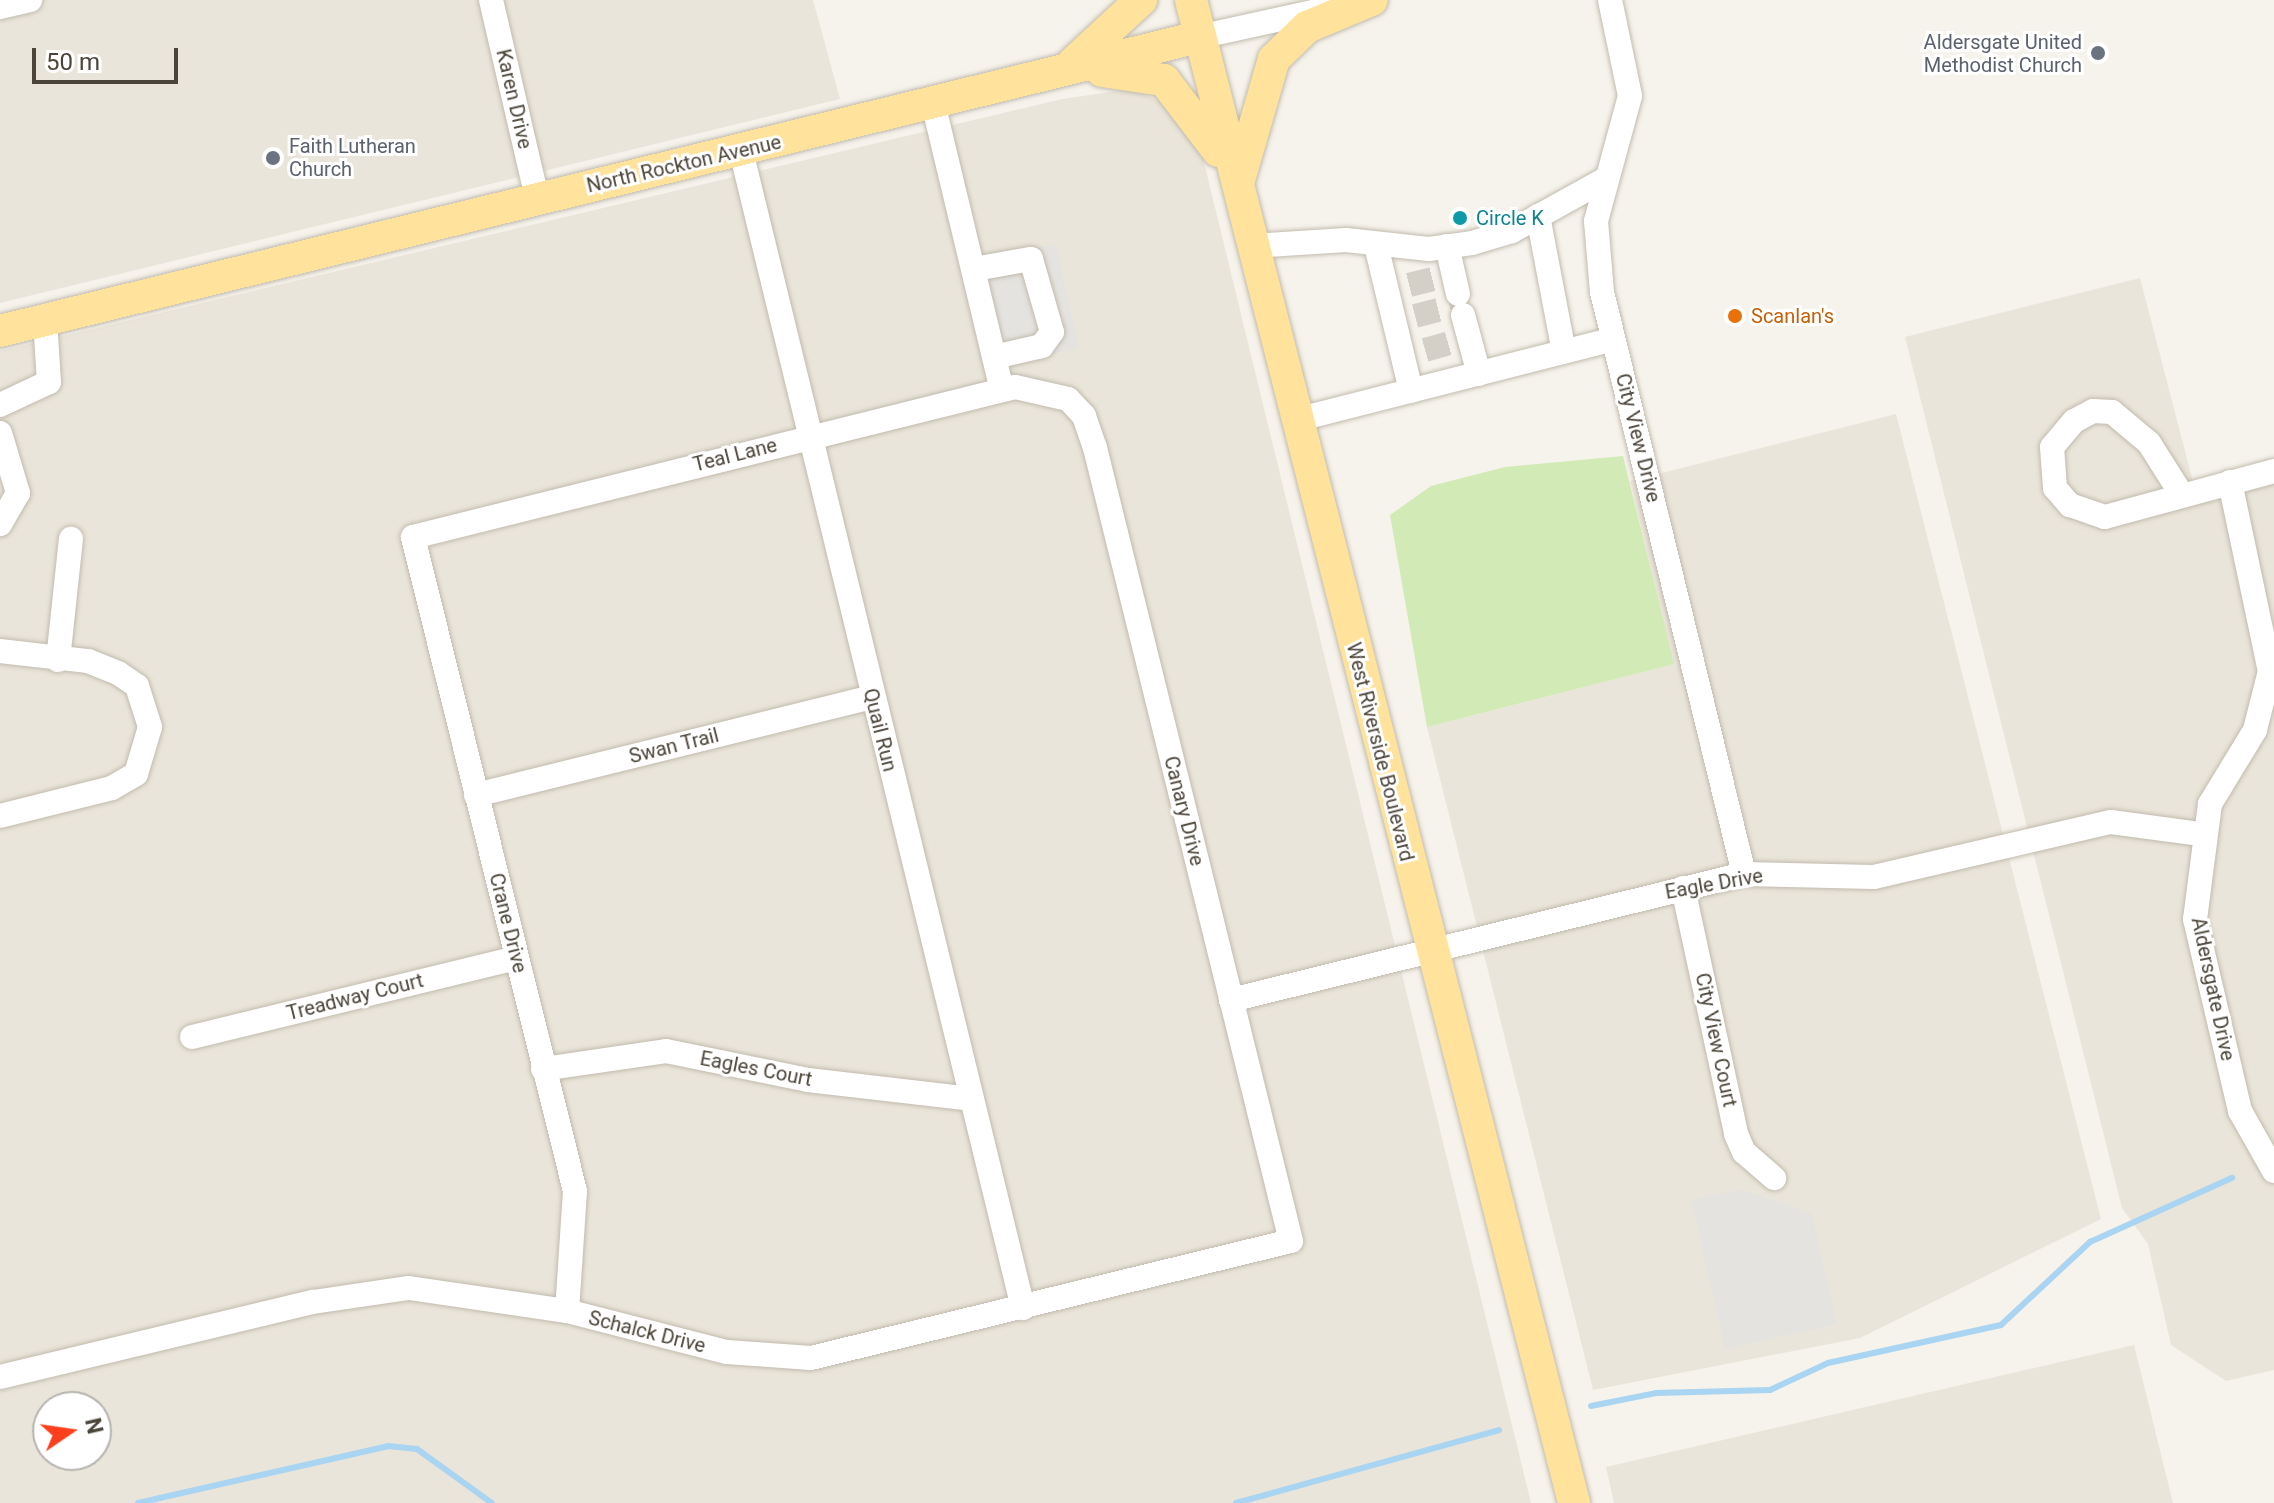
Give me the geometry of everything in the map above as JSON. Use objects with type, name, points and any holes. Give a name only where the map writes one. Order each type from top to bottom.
[{"type":"main road","points":[[1063,71],[1141,0]]},
{"type":"main road","name":"West Riverside Boulevard","points":[[1191,0],[1574,1503]]},
{"type":"main road","points":[[1237,187],[1274,59],[1307,27],[1370,0]]},
{"type":"main road","name":"North Rockton Avenue","points":[[0,331],[1199,37]]},
{"type":"main road","points":[[1063,71],[1140,72],[1164,80],[1205,127],[1237,187]]},
{"type":"street","points":[[0,7],[30,0]]},
{"type":"street","name":"Karen Drive","points":[[491,0],[537,197]]},
{"type":"street","name":"North Rockton Avenue","points":[[1199,37],[1370,0]]},
{"type":"street","name":"City View Drive","points":[[1610,0],[1630,96],[1606,179],[1597,252],[1613,339],[1744,874]]},
{"type":"street","points":[[933,103],[1002,390]]},
{"type":"street","name":"Quail Run","points":[[741,151],[813,436],[872,697],[1023,1308]]},
{"type":"street","points":[[1252,246],[1312,239],[1376,245],[1447,246],[1538,216],[1606,179]]},
{"type":"street","points":[[1538,216],[1564,352]]},
{"type":"street","points":[[1376,245],[1398,288],[1414,353],[1411,391]]},
{"type":"street","points":[[1447,246],[1457,306],[1479,374]]},
{"type":"street","points":[[974,269],[1031,259],[1052,332],[1042,346],[994,357]]},
{"type":"street","points":[[0,405],[49,382],[45,320]]},
{"type":"street","points":[[1296,420],[1613,339]]},
{"type":"street","name":"Teal Lane","points":[[413,537],[1002,390],[1031,386],[1057,394]]},
{"type":"street","name":"Canary Drive","points":[[1057,394],[1077,407],[1091,432],[1291,1241]]},
{"type":"street","points":[[2180,492],[2149,443],[2112,412],[2093,411],[2074,421],[2052,447],[2055,488],[2086,513],[2114,515],[2180,492],[2274,471]]},
{"type":"street","points":[[0,433],[18,493],[0,524]]},
{"type":"street","name":"Aldersgate Drive","points":[[2230,482],[2268,640],[2270,671],[2264,735],[2221,783],[2201,834],[2195,919],[2240,1111],[2274,1171]]},
{"type":"street","name":"Crane Drive","points":[[413,537],[575,1191],[567,1311]]},
{"type":"street","points":[[58,660],[71,539]]},
{"type":"street","points":[[0,651],[118,673],[137,686],[147,709],[147,756],[136,774],[112,788],[0,816]]},
{"type":"street","name":"Swan Trail","points":[[476,795],[872,697]]},
{"type":"street","name":"Eagle Drive","points":[[1231,1000],[1430,946],[1744,874],[1874,877],[2111,822],[2201,834]]},
{"type":"street","name":"City View Court","points":[[1683,888],[1736,1134],[1744,1152],[1774,1178]]},
{"type":"street","name":"Treadway Court","points":[[192,1037],[517,958]]},
{"type":"street","name":"Eagles Court","points":[[543,1069],[666,1051],[808,1080],[971,1099]]},
{"type":"street","name":"Schalck Drive","points":[[0,1377],[313,1302],[409,1288],[567,1311],[727,1352],[811,1358],[1291,1241]]},
{"type":"shaded area","points":[[0,0],[813,0],[840,99],[0,303]]},
{"type":"shaded area","points":[[1131,89],[1177,108],[1200,146],[1531,1503],[0,1503],[0,351],[1062,99]]},
{"type":"shaded area","points":[[1056,244],[1079,348],[996,367],[972,263]]},
{"type":"shaded area","points":[[2140,278],[2198,501],[2274,483],[2274,1370],[2226,1381],[2171,1345],[2148,1244],[2122,1208],[1905,337]]},
{"type":"shaded area","points":[[1896,414],[2101,1219],[1860,1338],[1593,1390],[1427,727],[1673,664],[1630,481]]},
{"type":"shaded area","points":[[1742,1189],[1812,1214],[1837,1324],[1725,1349],[1691,1200]]},
{"type":"shaded area","points":[[2134,1345],[2173,1503],[1614,1503],[1606,1467]]},
{"type":"green space","points":[[1623,456],[1674,664],[1427,727],[1390,515],[1431,486],[1505,467]]},
{"type":"waterway","points":[[1591,1406],[1656,1393],[1770,1390],[1828,1363],[2001,1325],[2090,1242],[2232,1178]]},
{"type":"waterway","points":[[1236,1503],[1499,1430]]},
{"type":"waterway","points":[[138,1503],[388,1446],[417,1449],[492,1503]]},
{"type":"tunnel","points":[[1409,285],[1440,277]]},
{"type":"tunnel","points":[[1415,316],[1461,304]]},
{"type":"tunnel","points":[[1425,350],[1456,341]]},
{"type":"place","name":"Aldersgate United Methodist Church","points":[[2098,53]]},
{"type":"place","name":"Faith Lutheran Church","points":[[273,158]]},
{"type":"place","name":"Circle K","points":[[1460,218]]},
{"type":"place","name":"Scanlan's","points":[[1735,316]]}]
